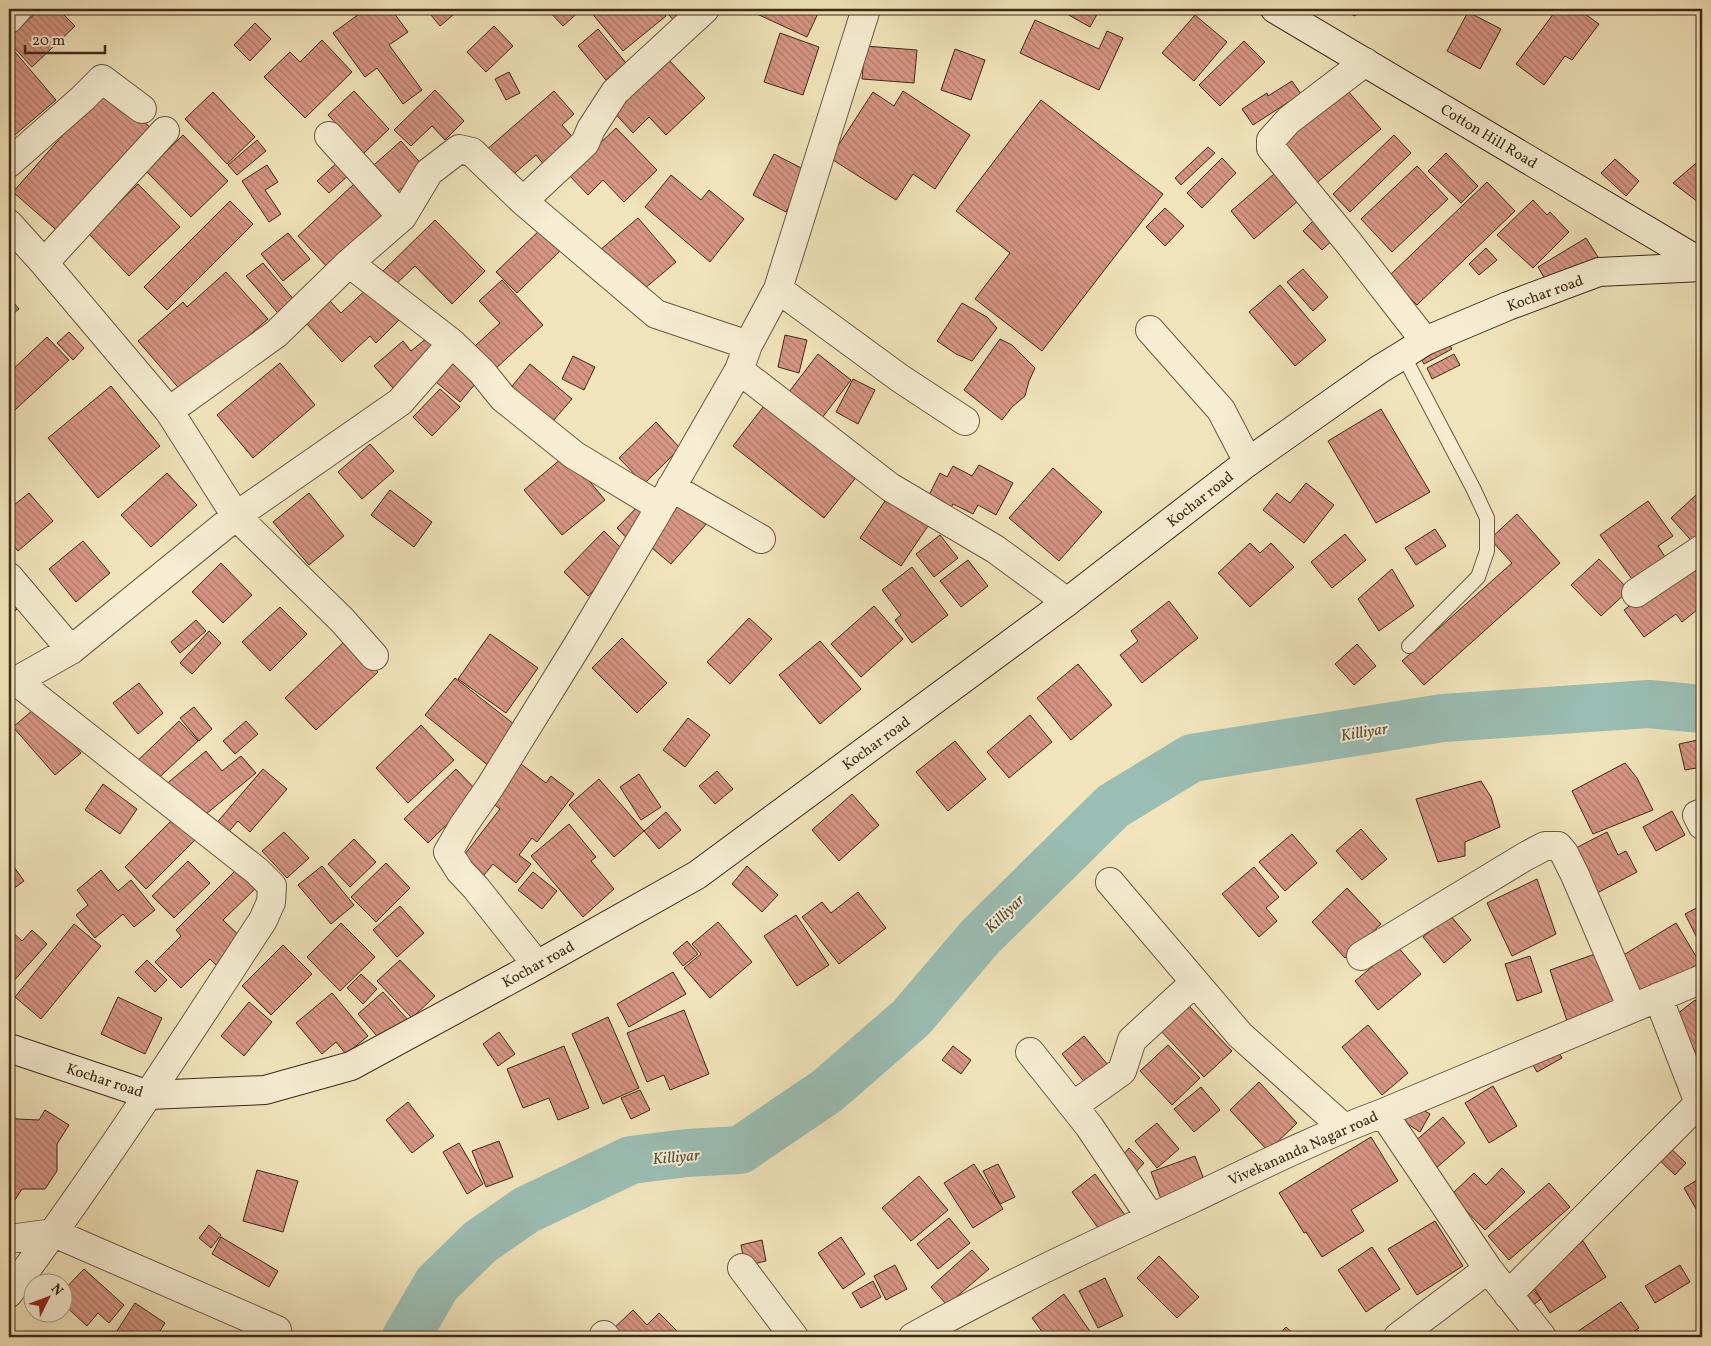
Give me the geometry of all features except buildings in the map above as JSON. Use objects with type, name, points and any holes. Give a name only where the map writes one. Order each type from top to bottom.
[{"type":"street","points":[[9,19],[18,9]]},
{"type":"street","points":[[523,201],[585,143],[591,128],[615,92],[704,9]]},
{"type":"street","points":[[538,965],[460,871],[448,852],[574,652],[666,497],[778,289],[866,9]]},
{"type":"street","name":"Cotton Hill Road","points":[[1274,9],[1702,265]]},
{"type":"street","points":[[1365,62],[1289,120],[1271,140],[1270,148],[1348,242],[1426,341]]},
{"type":"street","points":[[9,163],[102,79],[142,109]]},
{"type":"street","points":[[44,262],[165,130]]},
{"type":"street","points":[[328,136],[402,217]]},
{"type":"street","points":[[169,412],[276,334],[349,263],[402,217],[429,172],[459,149],[472,152],[523,201],[656,314],[743,357],[890,487],[995,549],[1067,602]]},
{"type":"street","points":[[9,224],[44,262],[169,412],[236,516],[342,620],[374,656]]},
{"type":"street","points":[[349,263],[452,343],[482,372],[502,398],[574,455],[761,539]]},
{"type":"street","name":"Kochar road","points":[[9,1048],[149,1095],[265,1090],[351,1066],[538,965],[697,875],[1067,602],[1248,462],[1380,369],[1426,341],[1508,306],[1599,272],[1702,265]]},
{"type":"street","points":[[778,289],[901,379],[965,421]]},
{"type":"street","points":[[1150,330],[1221,410],[1248,462]]},
{"type":"street","points":[[9,1293],[54,1233],[149,1095],[263,920],[271,902],[272,886],[257,870],[12,683],[71,650],[236,516],[400,402],[452,343]]},
{"type":"street","points":[[1636,593],[1702,549]]},
{"type":"street","points":[[9,577],[71,650]]},
{"type":"street","points":[[1702,813],[1697,815],[1702,825]]},
{"type":"street","points":[[1361,956],[1526,856],[1545,846],[1558,846],[1575,875],[1632,1008]]},
{"type":"street","points":[[1110,882],[1240,1035],[1344,1127]]},
{"type":"street","name":"Vivekananda Nagar road","points":[[913,1337],[950,1316],[1150,1218],[1344,1127],[1383,1113],[1702,979]]},
{"type":"street","points":[[1073,1106],[1122,1071],[1132,1040],[1194,983]]},
{"type":"street","points":[[1508,1295],[1699,1103],[1658,997]]},
{"type":"street","points":[[1030,1052],[1089,1126],[1150,1218]]},
{"type":"street","points":[[1383,1113],[1488,1269],[1542,1337]]},
{"type":"street","points":[[9,1239],[54,1233],[277,1330]]},
{"type":"street","points":[[742,1268],[794,1337]]},
{"type":"street","points":[[1398,1337],[1488,1269]]},
{"type":"lane","points":[[1403,355],[1487,518],[1487,551],[1478,577],[1409,646]]},
{"type":"waterway","name":"Killiyar","points":[[406,1337],[437,1284],[480,1242],[526,1210],[631,1160],[687,1153],[740,1150],[827,1091],[911,1018],[980,937],[1113,806],[1192,758],[1443,718],[1649,704],[1702,709]]}]
